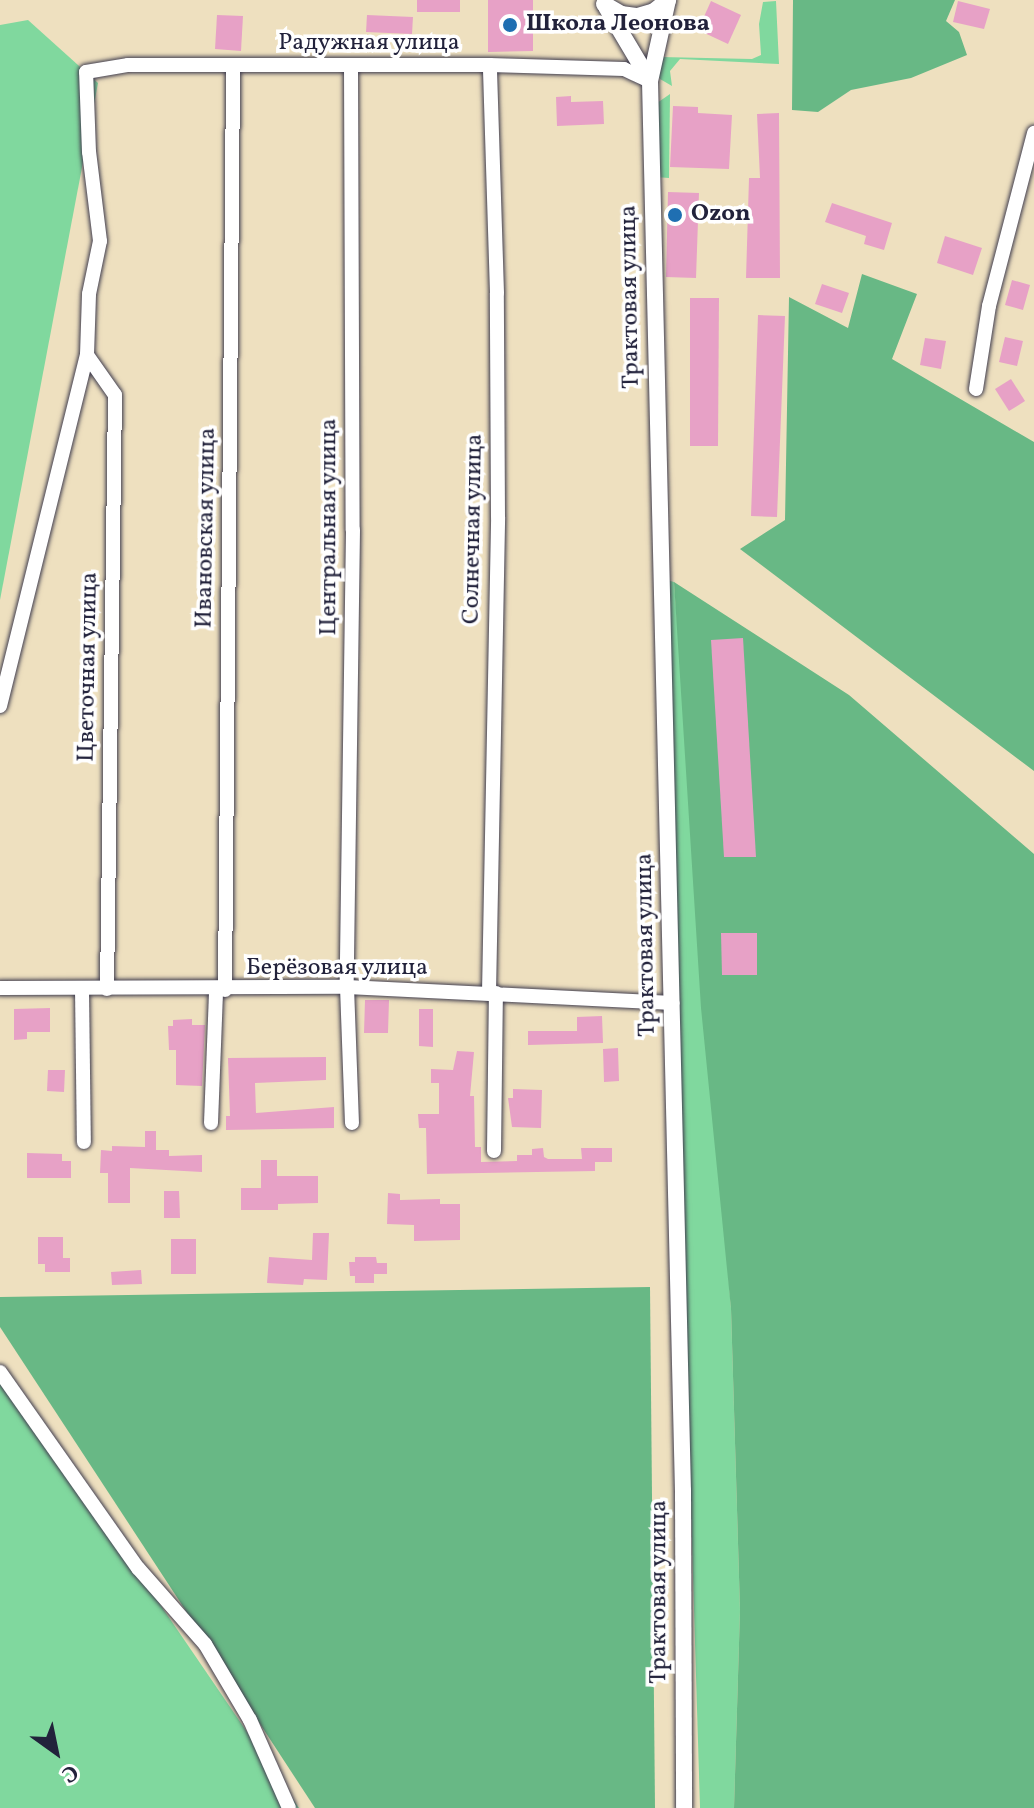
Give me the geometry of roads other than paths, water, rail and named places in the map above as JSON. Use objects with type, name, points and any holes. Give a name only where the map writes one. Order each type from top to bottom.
[{"type":"street","points":[[603,3],[621,14],[638,16],[654,11],[668,0]]},
{"type":"street","name":"Трактовая улица","points":[[668,0],[652,57],[650,81],[683,1491],[684,1808]]},
{"type":"street","name":"Трактовая улица","points":[[603,3],[650,81]]},
{"type":"street","name":"Радужная улица","points":[[87,355],[89,294],[100,241],[89,152],[86,72],[128,65],[490,65],[624,69],[650,81]]},
{"type":"street","name":"Солнечная улица","points":[[490,65],[497,293],[498,517],[492,993],[494,1151]]},
{"type":"street","name":"Центральная улица","points":[[351,66],[353,530],[347,987],[352,1123]]},
{"type":"street","name":"Ивановская улица","points":[[211,1123],[220,990],[233,67]]},
{"type":"street","points":[[976,389],[989,306],[1034,133]]},
{"type":"street","points":[[0,706],[87,355]]},
{"type":"street","name":"Цветочная улица","points":[[87,355],[115,395],[107,989]]},
{"type":"street","name":"Берёзовая улица","points":[[0,988],[220,990],[347,987],[673,1003]]},
{"type":"street","points":[[82,989],[84,1142]]},
{"type":"street","points":[[0,1372],[5,1391],[138,1568],[205,1644],[250,1720],[289,1808]]},
{"type":"place","name":"Школа Леонова","points":[[510,25]]},
{"type":"place","name":"Ozon","points":[[675,215]]}]
